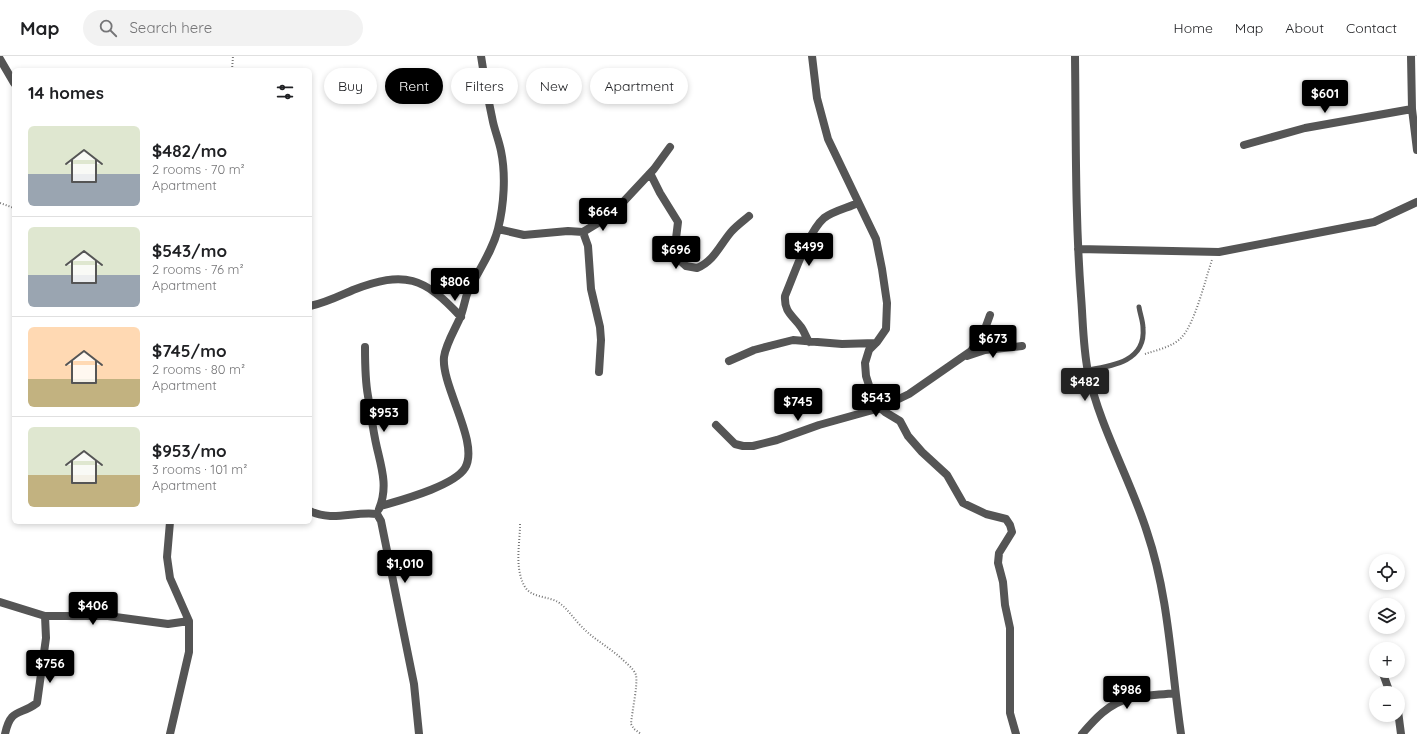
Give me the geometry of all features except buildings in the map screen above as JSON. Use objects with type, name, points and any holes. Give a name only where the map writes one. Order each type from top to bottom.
[{"type":"street","points":[[312,512],[322,515],[340,516],[379,510],[443,484],[458,475],[465,468],[469,454],[466,438],[444,365],[444,356],[460,317],[467,294],[486,260],[498,229],[504,191],[501,151],[493,122],[481,56]]},
{"type":"street","points":[[812,56],[817,98],[828,139],[876,238],[882,268],[887,303],[886,329],[876,344],[869,350],[865,363],[866,376],[873,398],[880,408],[900,422],[908,436],[947,475],[963,503],[986,514],[1006,519],[1010,525],[1012,532],[999,553],[998,563],[1003,582],[1005,605],[1010,628],[1010,713],[1016,734]]},
{"type":"street","points":[[1075,56],[1078,249],[1088,370],[1094,398],[1148,533],[1166,609],[1181,734]]},
{"type":"street","points":[[1411,56],[1412,109],[1417,150]]},
{"type":"street","points":[[0,59],[12,80]]},
{"type":"street","points":[[1244,145],[1305,128],[1412,109]]},
{"type":"street","points":[[498,229],[524,235],[568,231],[583,232],[611,215],[650,173],[670,147]]},
{"type":"street","points":[[650,173],[660,193],[678,222],[674,255],[686,266],[697,268],[709,260],[719,250],[732,231],[749,216]]},
{"type":"street","points":[[1078,249],[1214,252],[1374,222],[1417,202]]},
{"type":"street","points":[[809,342],[802,328],[788,311],[785,304],[785,296],[817,225],[825,218],[858,203]]},
{"type":"street","points":[[583,232],[588,246],[591,289],[601,334],[599,372]]},
{"type":"street","points":[[312,306],[320,304],[365,286],[397,278],[410,280],[427,286],[442,297],[460,317]]},
{"type":"street","points":[[716,425],[735,444],[753,446],[880,408],[909,394],[938,372],[962,357],[978,343],[990,315]]},
{"type":"street","points":[[729,361],[754,350],[793,340],[842,344],[876,344]]},
{"type":"street","points":[[962,357],[985,350],[1022,346]]},
{"type":"street","points":[[365,347],[367,395],[377,448],[383,468],[384,486],[379,510],[403,623],[414,684],[419,734]]},
{"type":"street","points":[[170,524],[167,557],[170,578],[189,621],[189,652],[170,734]]},
{"type":"street","points":[[0,602],[45,616],[108,616],[168,624],[189,621]]},
{"type":"street","points":[[5,734],[8,723],[16,712],[37,703],[46,638],[45,616]]},
{"type":"street","points":[[1082,734],[1106,709],[1127,699],[1175,693]]},
{"type":"street","points":[[1399,722],[1401,734]]},
{"type":"lane","points":[[1088,370],[1108,367],[1124,361],[1137,353],[1141,348],[1143,328],[1138,307]]},
{"type":"path","points":[[232,68],[233,56]]},
{"type":"path","points":[[0,204],[12,207]]},
{"type":"path","points":[[1144,354],[1171,345],[1182,337],[1195,311],[1214,252]]},
{"type":"path","points":[[520,524],[518,554],[519,566],[526,588],[532,593],[554,600],[563,606],[581,626],[618,655],[634,671],[636,680],[631,724],[634,729],[641,734]]}]
